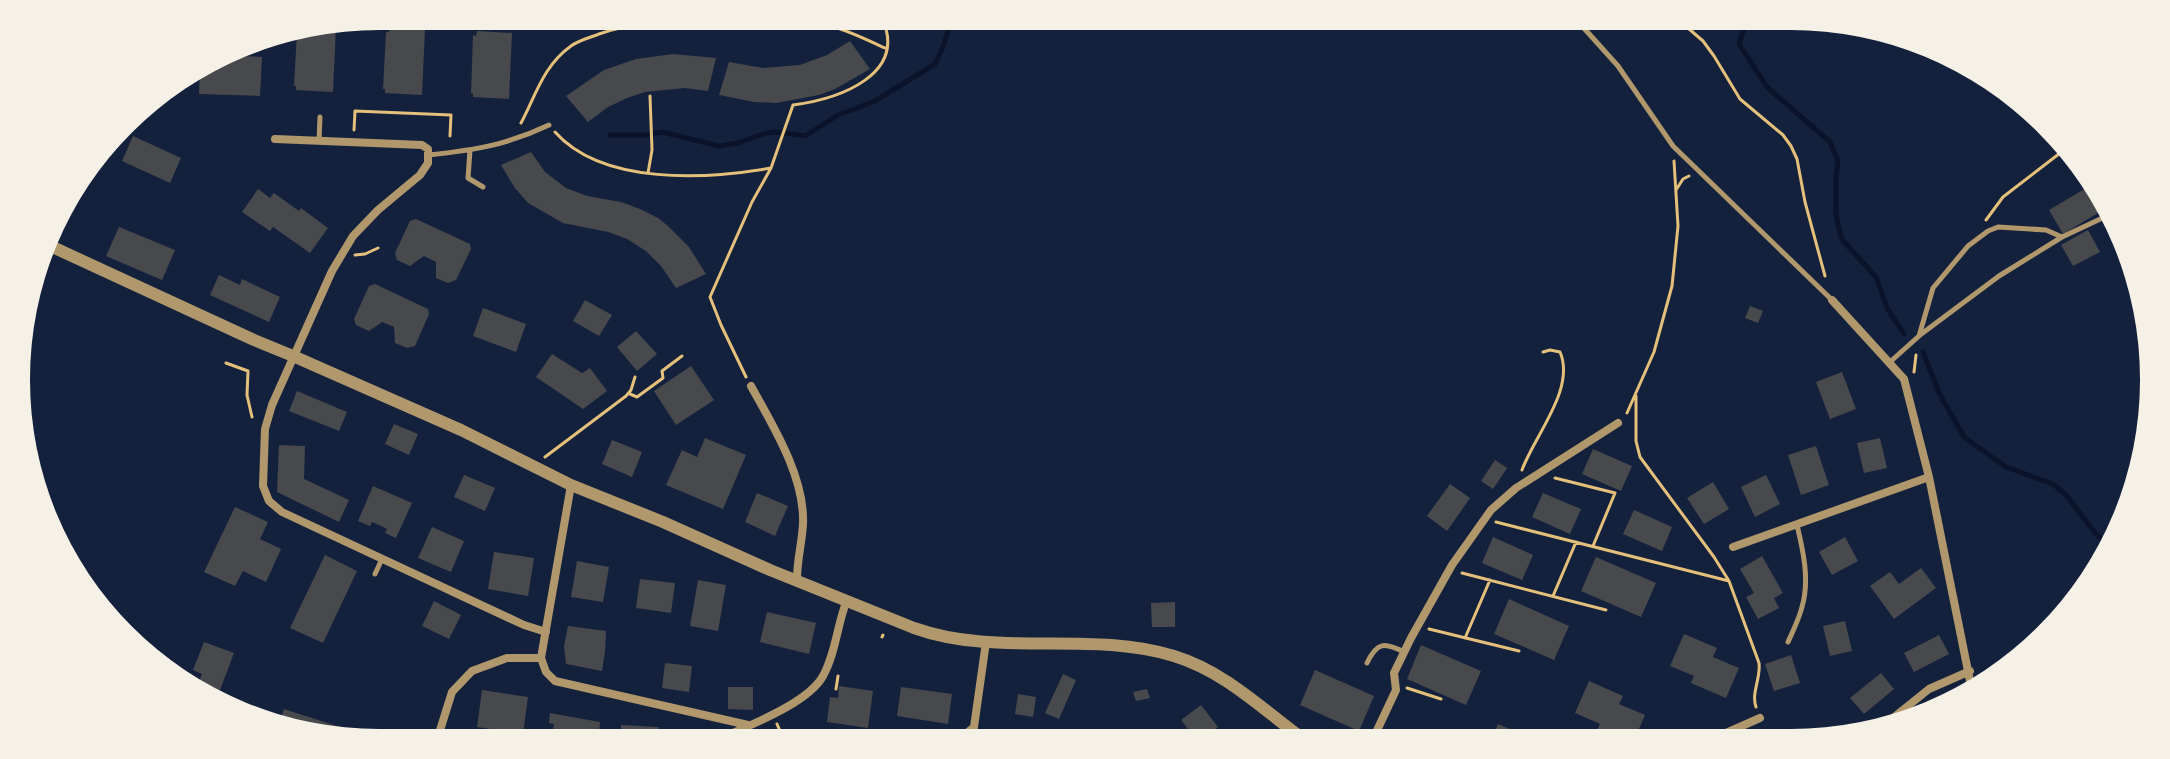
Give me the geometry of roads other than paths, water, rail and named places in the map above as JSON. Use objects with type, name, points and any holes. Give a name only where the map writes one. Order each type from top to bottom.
[{"type":"street","points":[[275,139],[422,145],[428,149],[429,155],[420,175],[353,236],[332,271],[272,405],[265,429],[265,494],[282,512],[524,625],[546,632]]},
{"type":"street","points":[[56,249],[254,340],[461,430],[571,485],[770,570],[931,634],[986,642],[1111,645],[1174,656],[1232,683],[1291,729]]},
{"type":"street","points":[[1832,300],[1904,379],[1929,477],[1971,679]]},
{"type":"street","points":[[751,386],[780,441],[800,490],[803,523],[797,579]]},
{"type":"street","points":[[1378,729],[1396,690],[1394,673],[1404,652],[1450,569],[1491,510],[1516,488],[1618,423]]},
{"type":"street","points":[[1733,547],[1929,477]]},
{"type":"street","points":[[571,485],[541,658],[546,672],[555,681],[748,725]]},
{"type":"street","points":[[740,729],[806,696],[822,679],[847,600]]},
{"type":"street","points":[[972,729],[986,642]]},
{"type":"street","points":[[440,729],[452,692],[472,671],[507,658],[541,658]]},
{"type":"street","points":[[1903,710],[1929,689],[1970,671]]},
{"type":"street","points":[[1735,729],[1760,718]]},
{"type":"lane","points":[[1586,30],[1618,66],[1673,146],[1832,300]]},
{"type":"lane","points":[[319,141],[320,117]]},
{"type":"lane","points":[[429,155],[512,141],[549,125]]},
{"type":"lane","points":[[470,150],[468,178],[483,187]]},
{"type":"lane","points":[[1890,362],[1919,336],[1999,276],[2062,237],[2101,219]]},
{"type":"lane","points":[[1919,336],[1933,288],[1968,246],[1988,231],[1998,227],[2046,230],[2062,237]]},
{"type":"lane","points":[[1788,642],[1804,597],[1805,562],[1797,525]]},
{"type":"lane","points":[[375,574],[382,559]]},
{"type":"lane","points":[[1367,663],[1372,652],[1380,646],[1393,646],[1404,652]]},
{"type":"waterway","points":[[610,135],[662,132],[719,146],[766,133],[805,136],[838,115],[875,101],[935,64],[948,30]]},
{"type":"waterway","points":[[1744,30],[1739,44],[1767,87],[1830,142],[1838,161],[1836,214],[1840,234],[1876,277],[1887,308],[1904,334]]},
{"type":"waterway","points":[[1923,352],[1939,393],[1964,437],[2006,467],[2053,484],[2066,495],[2101,539]]}]
